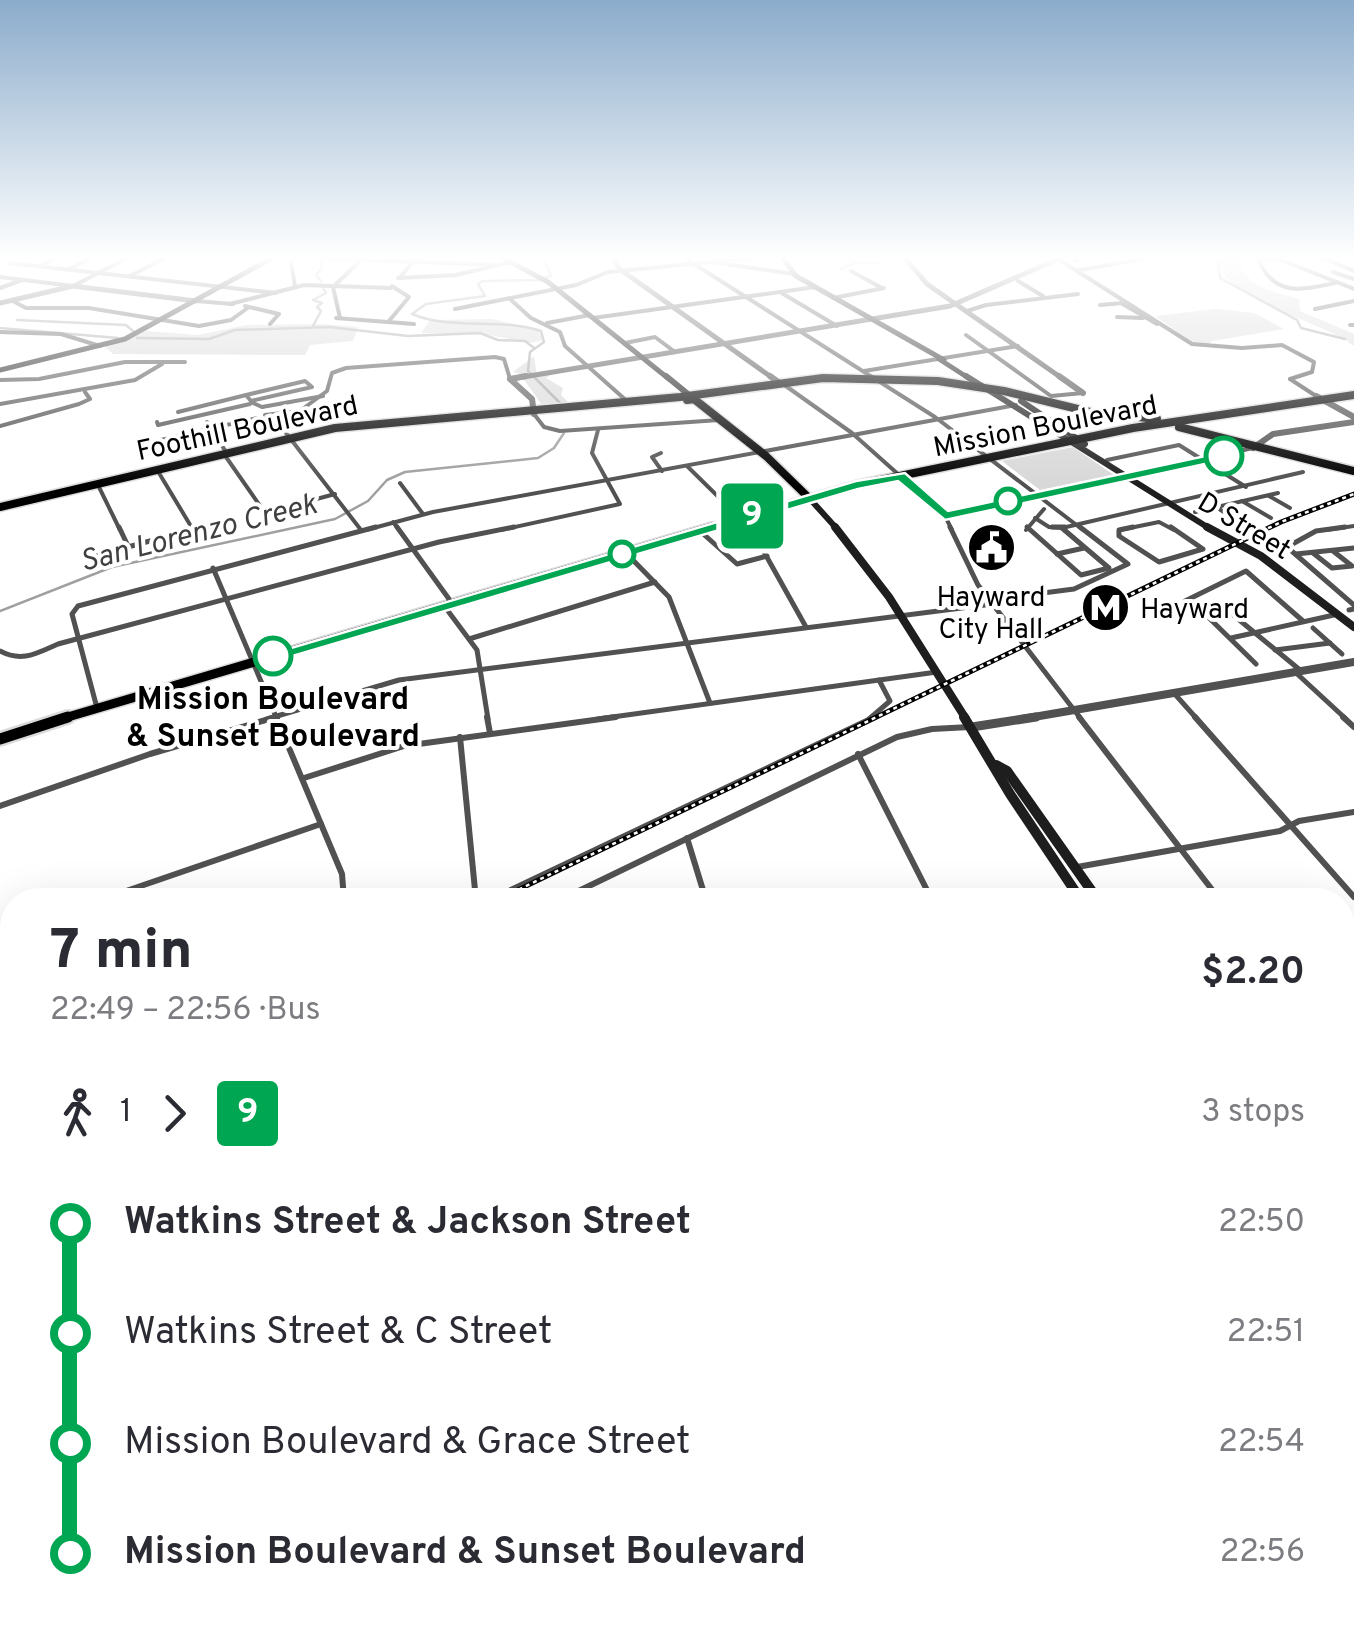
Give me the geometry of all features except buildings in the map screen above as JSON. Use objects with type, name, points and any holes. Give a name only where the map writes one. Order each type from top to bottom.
[{"type":"main road","points":[[0,370],[137,333]]},
{"type":"main road","points":[[613,333],[762,453],[846,538],[938,672],[1073,888]]},
{"type":"main road","name":"D Street","points":[[893,333],[1048,415],[1077,441]]},
{"type":"main road","name":"D Street","points":[[939,359],[1077,441],[1170,505],[1261,556],[1354,627]]},
{"type":"main road","points":[[942,382],[961,379],[958,372]]},
{"type":"main road","points":[[695,400],[782,384],[872,377],[984,388],[1210,432]]},
{"type":"main road","points":[[984,388],[1082,414],[1161,422]]},
{"type":"main road","name":"Mission Boulevard","points":[[1161,422],[1198,420],[1354,392]]},
{"type":"main road","points":[[1055,397],[1065,406]]},
{"type":"main road","name":"Mission Boulevard","points":[[0,739],[810,499],[1161,422],[1319,398]]},
{"type":"main road","name":"Foothill Boulevard","points":[[534,412],[695,400]]},
{"type":"main road","name":"Foothill Boulevard","points":[[0,510],[375,422],[695,400]]},
{"type":"main road","points":[[1198,420],[1195,426],[1210,432],[1354,474]]},
{"type":"main road","points":[[1121,431],[1190,432],[1254,446]]},
{"type":"main road","name":"Foothill Boulevard","points":[[98,486],[226,455]]},
{"type":"main road","points":[[996,765],[1007,771],[1090,888]]},
{"type":"street","points":[[30,333],[61,334],[100,346]]},
{"type":"street","points":[[560,333],[565,346],[628,402]]},
{"type":"street","points":[[710,333],[855,436],[945,516],[978,585],[1211,888]]},
{"type":"street","points":[[0,806],[389,682],[992,604],[1082,587],[1126,566],[1126,561],[939,420],[800,333],[510,379]]},
{"type":"street","points":[[999,333],[1083,393]]},
{"type":"street","points":[[1176,333],[1205,348],[1288,346],[1314,362],[1312,372],[1290,380],[1354,419]]},
{"type":"street","points":[[966,336],[1055,397],[1083,393]]},
{"type":"street","points":[[625,342],[656,337],[675,352]]},
{"type":"street","points":[[863,372],[1018,346]]},
{"type":"street","points":[[361,530],[290,439],[286,422],[323,396],[332,373],[346,368],[500,358],[510,379],[532,399],[534,412],[544,428],[560,431],[720,420]]},
{"type":"street","points":[[0,380],[38,379],[125,362],[185,362]]},
{"type":"street","points":[[0,404],[85,392],[135,380],[164,362]]},
{"type":"street","points":[[157,422],[158,426],[313,384],[305,380],[178,412]]},
{"type":"street","points":[[0,426],[41,420],[79,406],[90,400],[85,392]]},
{"type":"street","points":[[246,395],[250,402],[262,407],[323,396]]},
{"type":"street","points":[[97,708],[72,612],[79,606],[423,514],[1017,405]]},
{"type":"street","points":[[266,415],[300,411]]},
{"type":"street","points":[[139,446],[257,418]]},
{"type":"street","points":[[945,516],[1204,460],[1254,446],[1273,434],[1354,419]]},
{"type":"street","points":[[207,422],[265,513],[334,494]]},
{"type":"street","points":[[0,651],[25,659],[78,639],[413,549],[620,506],[592,453],[598,430]]},
{"type":"street","points":[[1108,463],[1179,445],[1246,488]]},
{"type":"street","points":[[661,453],[652,458],[662,470]]},
{"type":"street","points":[[688,466],[742,519],[768,556],[806,628]]},
{"type":"street","points":[[1062,528],[1303,472]]},
{"type":"street","points":[[159,474],[192,528]]},
{"type":"street","points":[[400,483],[423,514]]},
{"type":"street","points":[[98,486],[128,546]]},
{"type":"street","points":[[1195,512],[1278,493]]},
{"type":"street","points":[[1212,495],[1227,504]]},
{"type":"street","points":[[1268,495],[1290,508]]},
{"type":"street","points":[[1242,501],[1271,518]]},
{"type":"street","points":[[1216,506],[1249,528]]},
{"type":"street","points":[[1034,518],[1062,528],[1109,568],[1081,575],[1024,529],[1034,518],[1044,509]]},
{"type":"street","points":[[1124,516],[1138,526],[1166,524],[1203,550],[1158,562],[1119,536],[1119,530],[1138,526]]},
{"type":"street","points":[[94,556],[228,520]]},
{"type":"street","points":[[393,522],[449,599],[448,611],[477,650],[490,733]]},
{"type":"street","points":[[1352,608],[1287,547],[1316,531],[1354,526]]},
{"type":"street","points":[[700,532],[736,564],[768,556]]},
{"type":"street","points":[[1056,554],[1084,548]]},
{"type":"street","points":[[1313,553],[1332,568],[1352,566],[1332,550]]},
{"type":"street","points":[[1294,554],[1352,550]]},
{"type":"street","points":[[626,553],[670,600],[710,703]]},
{"type":"street","points":[[214,568],[304,778],[342,874],[343,888]]},
{"type":"street","points":[[1256,664],[1203,612],[1185,601],[1246,571],[1302,621]]},
{"type":"street","points":[[469,639],[655,582]]},
{"type":"street","points":[[1226,609],[1354,727]]},
{"type":"street","points":[[1230,638],[1257,636],[1302,621],[1337,616]]},
{"type":"street","points":[[1313,628],[1342,654]]},
{"type":"street","points":[[1274,650],[1330,642]]},
{"type":"street","points":[[585,888],[858,754],[908,734],[972,728],[1170,690],[1354,662]]},
{"type":"street","points":[[304,778],[395,748],[460,737],[938,672]]},
{"type":"street","points":[[515,888],[878,715],[890,701],[878,680]]},
{"type":"street","points":[[1170,690],[1346,888]]},
{"type":"street","points":[[460,737],[475,888]]},
{"type":"street","points":[[858,754],[926,888]]},
{"type":"street","points":[[1062,870],[1354,812]]},
{"type":"street","points":[[135,888],[320,824]]},
{"type":"street","points":[[687,838],[702,888]]},
{"type":"shaded area","points":[[142,333],[356,333],[353,341],[310,345],[305,355],[113,354],[105,347]]},
{"type":"shaded area","points":[[421,333],[540,333],[544,340],[530,343],[489,335]]},
{"type":"shaded area","points":[[1179,333],[1260,333],[1212,341],[1207,346],[1194,344]]},
{"type":"shaded area","points":[[1330,333],[1354,334],[1354,346]]},
{"type":"shaded area","points":[[534,356],[537,376],[552,374],[546,378],[563,388],[561,395],[569,403],[542,405],[520,374],[513,372]]},
{"type":"shaded area","points":[[1073,447],[1114,475],[1040,490],[1002,461]]},
{"type":"waterway","points":[[59,333],[118,338]]},
{"type":"waterway","points":[[137,338],[209,339],[226,333]]},
{"type":"waterway","points":[[381,333],[408,336],[480,333],[498,340],[525,341],[534,348]]},
{"type":"waterway","name":"San Lorenzo Creek","points":[[542,333],[544,342],[530,352],[528,371],[561,404]]},
{"type":"waterway","points":[[1321,333],[1345,339]]},
{"type":"waterway","name":"San Lorenzo Creek","points":[[0,611],[112,567],[335,519],[368,501],[387,480],[405,472],[538,458],[554,448],[564,433]]},
{"type":"railway","points":[[522,888],[1281,522],[1354,494]]},
{"type":"bus line","name":"9","points":[[273,656],[856,485],[901,476],[945,516],[1224,456]]},
{"type":"place","name":"Hayward City Hall","points":[[991,548]]},
{"type":"place","name":"Hayward","points":[[1105,608]]},
{"type":"place","name":"Mission Boulevard & Sunset Boulevard","points":[[273,656]]}]
